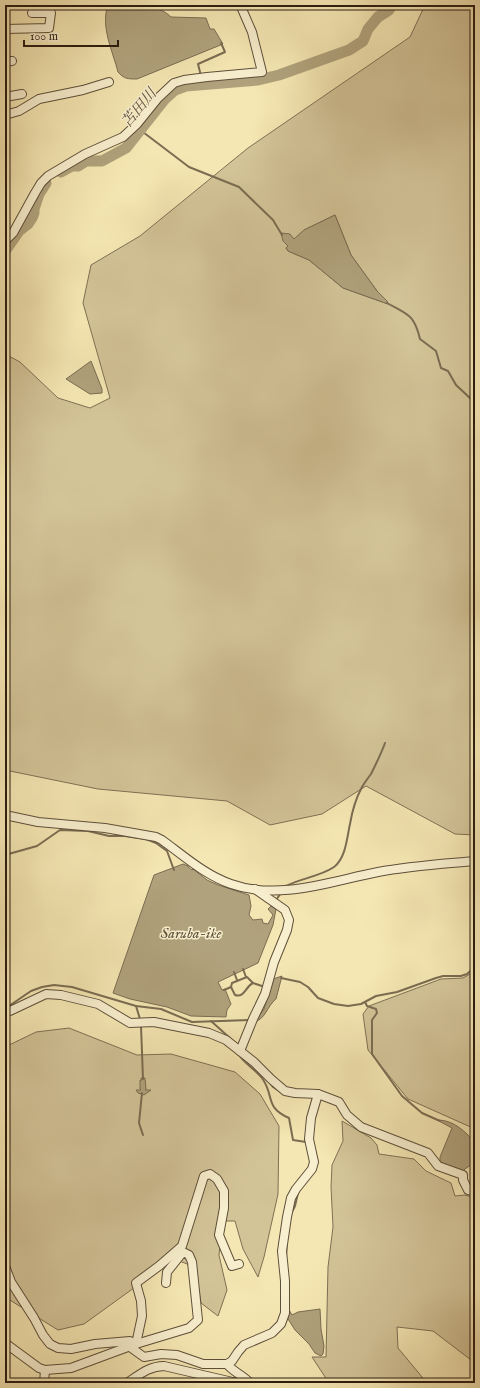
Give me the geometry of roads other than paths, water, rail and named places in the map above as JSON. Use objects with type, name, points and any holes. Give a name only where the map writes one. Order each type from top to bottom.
[{"type":"street","points":[[5,240],[13,233],[41,183],[48,176],[85,154],[123,137],[137,124],[158,98],[174,83],[199,78],[262,72],[252,32],[242,9],[242,5]]},
{"type":"street","points":[[5,28],[49,28],[51,13],[32,13]]},
{"type":"street","points":[[5,115],[19,111],[39,99],[83,90],[109,82]]},
{"type":"street","points":[[5,97],[22,94]]},
{"type":"street","points":[[5,815],[38,822],[105,828],[152,836],[162,840],[214,877],[232,884],[254,889],[297,890],[380,872],[475,861]]},
{"type":"street","points":[[237,1048],[252,1021],[267,988],[274,962],[287,930],[289,920],[285,910],[254,889]]},
{"type":"street","points":[[5,1011],[10,1011],[46,994],[98,1004],[130,1023],[154,1022],[208,1033],[226,1040],[237,1048],[254,1062],[270,1080],[285,1091],[318,1094],[339,1102],[347,1115],[361,1127],[428,1153],[438,1166],[463,1175],[463,1180],[468,1190],[475,1192]]},
{"type":"street","points":[[5,1266],[11,1282],[43,1335],[50,1344],[58,1348],[71,1349],[95,1344],[130,1341],[144,1357],[161,1354],[177,1355],[203,1364],[227,1364],[232,1361],[244,1345],[272,1333],[281,1324],[285,1313],[282,1251],[287,1217],[291,1198],[312,1169],[314,1162],[309,1139],[318,1094]]},
{"type":"street","points":[[133,1346],[142,1316],[141,1301],[136,1283],[182,1246],[204,1176],[210,1174],[217,1179],[224,1191],[224,1208],[219,1234],[232,1266],[239,1264]]},
{"type":"street","points":[[5,1343],[39,1368],[45,1370],[71,1368],[189,1328],[198,1320],[192,1262],[189,1255],[183,1252],[167,1272],[166,1283]]},
{"type":"street","points":[[227,1364],[250,1383]]},
{"type":"street","points":[[127,1383],[155,1366],[164,1366],[237,1383]]},
{"type":"street","points":[[44,1383],[45,1370]]},
{"type":"water","points":[[108,5],[141,5],[158,9],[171,17],[206,18],[210,29],[214,29],[223,44],[137,79],[126,78],[118,72],[108,39],[105,22]]},
{"type":"water","points":[[335,215],[351,255],[388,304],[343,288],[309,260],[288,251],[286,248],[288,246],[283,241],[281,233],[290,234],[294,239],[304,230]]},
{"type":"water","points":[[91,361],[102,389],[102,393],[90,394],[66,379]]},
{"type":"water","name":"Saruba-ike","points":[[183,864],[192,870],[193,869],[207,880],[249,895],[251,906],[249,915],[253,920],[262,919],[263,923],[268,924],[273,915],[268,909],[271,906],[276,909],[273,925],[258,963],[218,982],[222,990],[225,989],[231,1004],[227,1010],[226,1017],[191,1016],[167,1007],[130,999],[113,993],[154,875]]},
{"type":"water","points":[[282,976],[276,999],[264,1015],[254,1022],[264,1009],[273,979]]},
{"type":"water","points":[[141,1078],[145,1078],[145,1090],[151,1090],[144,1095],[138,1093],[136,1090],[141,1090]]},
{"type":"water","points":[[439,1120],[455,1124],[475,1142],[475,1162],[462,1172],[440,1165],[440,1157],[452,1128]]},
{"type":"water","points":[[288,1308],[292,1315],[298,1312],[320,1309],[324,1346],[323,1354],[321,1356],[315,1353],[309,1344],[295,1330],[288,1319]]},
{"type":"waterway","name":"苫田川","points":[[61,172],[72,166],[78,166],[86,161],[102,161],[126,148],[164,100],[175,90],[186,86],[258,80],[279,75],[349,50],[363,41],[368,29],[378,17],[389,10],[392,5]]},
{"type":"waterway","points":[[201,76],[198,64],[225,52],[221,43]]},
{"type":"waterway","points":[[139,129],[189,167],[239,187],[273,220],[282,235]]},
{"type":"waterway","name":"苫田川","points":[[5,251],[19,231],[28,224],[32,218],[39,194],[46,183]]},
{"type":"waterway","points":[[387,303],[409,316],[418,331],[420,339],[436,351],[441,368],[448,371],[456,385],[471,399],[475,409],[475,417]]},
{"type":"waterway","points":[[286,886],[322,873],[334,867],[338,863],[344,853],[354,805],[362,787],[371,774],[385,743]]},
{"type":"waterway","points":[[5,855],[37,846],[60,830],[88,831],[109,836],[125,836],[146,839],[156,843],[167,851],[174,870]]},
{"type":"waterway","points":[[276,900],[281,893]]},
{"type":"waterway","points":[[281,978],[300,982],[308,987],[318,998],[334,1004],[348,1006],[361,1004],[376,996],[397,992],[443,976],[461,976],[467,974],[475,967]]},
{"type":"waterway","points":[[243,969],[246,977]]},
{"type":"waterway","points":[[234,972],[237,980]]},
{"type":"waterway","points":[[224,990],[231,987],[232,983],[247,977],[253,983],[265,987]]},
{"type":"waterway","points":[[231,987],[235,995],[238,996],[243,994],[253,983]]},
{"type":"waterway","points":[[5,1007],[9,1006],[31,991],[54,985],[72,987],[136,1006],[161,1009],[192,1022],[250,1020]]},
{"type":"waterway","points":[[365,1002],[367,1006],[376,1009],[377,1013],[372,1020],[372,1054],[402,1096],[422,1113],[440,1121]]},
{"type":"waterway","points":[[136,1006],[140,1019]]},
{"type":"waterway","points":[[211,1021],[231,1039]]},
{"type":"waterway","points":[[141,1026],[143,1079]]},
{"type":"waterway","points":[[239,1055],[262,1078],[266,1084],[271,1101],[276,1110],[289,1118],[293,1140],[306,1142]]},
{"type":"waterway","points":[[269,1082],[273,1087],[281,1092]]},
{"type":"waterway","points":[[142,1093],[139,1123],[143,1135]]},
{"type":"waterway","points":[[292,1212],[298,1193]]},
{"type":"waterway","points":[[286,1257],[287,1241]]}]
